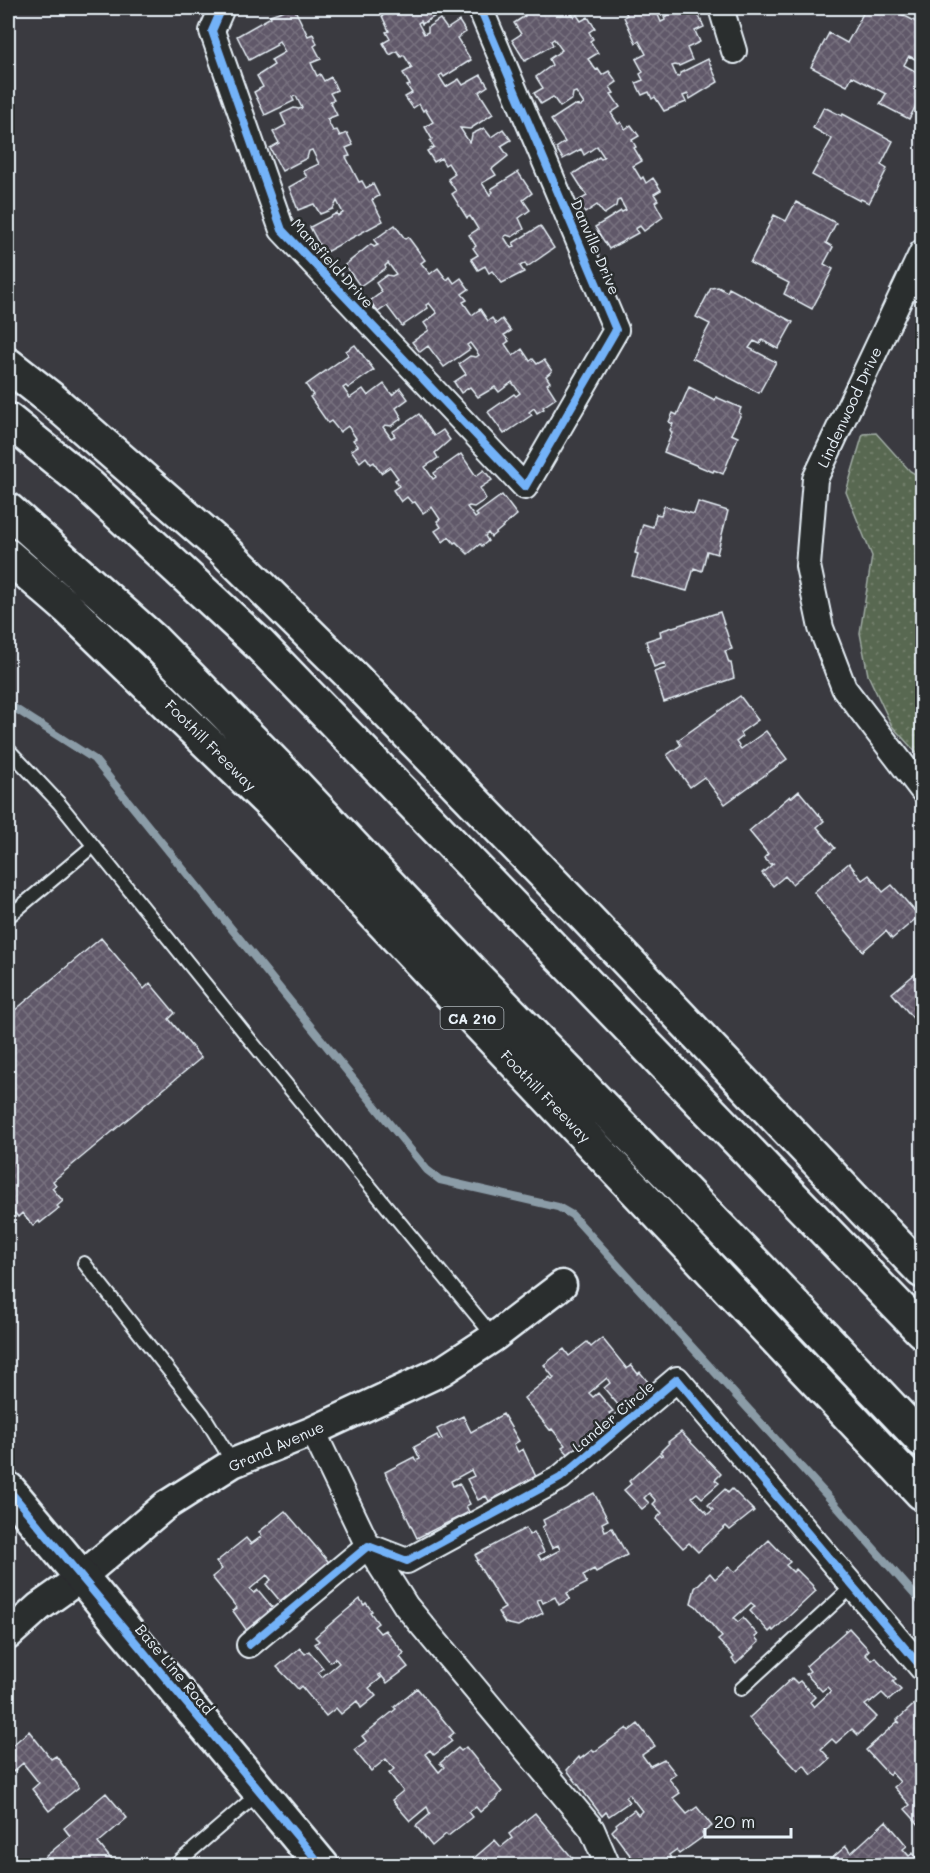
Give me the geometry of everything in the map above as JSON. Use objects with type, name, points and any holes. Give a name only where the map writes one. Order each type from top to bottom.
[{"type":"main road","points":[[8,365],[50,398],[222,548],[354,678],[580,911],[922,1271]]},
{"type":"main road","points":[[8,420],[88,485],[259,644],[922,1331]]},
{"type":"main road","points":[[8,510],[153,640],[283,772],[476,977],[760,1269],[922,1440]]},
{"type":"main road","name":"Foothill Freeway","points":[[8,556],[154,688],[271,804],[922,1494]]},
{"type":"main road","name":"Base Line Road","points":[[8,1489],[322,1866]]},
{"type":"street","name":"Mansfield Drive","points":[[222,8],[212,31],[282,230],[525,487]]},
{"type":"street","name":"Danville Drive","points":[[480,8],[616,330],[525,487]]},
{"type":"street","points":[[721,8],[734,51]]},
{"type":"street","name":"Lindenwood Drive","points":[[922,252],[815,479],[808,566],[821,628],[844,688],[922,790]]},
{"type":"street","name":"Grand Avenue","points":[[8,1635],[165,1506],[233,1463],[313,1431],[442,1371],[494,1337],[562,1285]]},
{"type":"street","name":"Lander Circle","points":[[368,1546],[407,1561],[560,1478],[677,1379],[922,1668]]},
{"type":"street","points":[[313,1431],[368,1546],[406,1606],[592,1829],[608,1866]]},
{"type":"street","points":[[249,1645],[368,1546]]},
{"type":"lane","points":[[8,749],[59,803],[494,1337]]},
{"type":"lane","points":[[8,917],[93,846]]},
{"type":"lane","points":[[84,1263],[203,1414],[233,1463]]},
{"type":"lane","points":[[741,1689],[853,1586]]},
{"type":"lane","points":[[174,1866],[261,1791]]},
{"type":"green space","points":[[876,433],[910,471],[922,478],[922,759],[892,726],[868,675],[860,633],[872,556],[846,492],[863,434]]},
{"type":"building","points":[[294,8],[308,36],[313,34],[317,44],[314,46],[321,59],[311,63],[317,76],[320,74],[324,81],[331,77],[337,90],[330,93],[334,100],[330,101],[337,115],[327,119],[333,131],[337,130],[340,136],[347,133],[353,145],[346,148],[350,156],[346,157],[359,182],[362,181],[366,188],[373,184],[379,196],[372,200],[383,221],[324,253],[310,227],[337,213],[338,216],[343,213],[337,201],[333,209],[320,214],[314,204],[298,210],[289,187],[307,177],[303,171],[319,164],[312,150],[309,151],[307,158],[282,171],[270,148],[279,143],[273,132],[286,125],[281,114],[294,108],[302,108],[296,96],[292,97],[294,101],[265,115],[254,92],[263,87],[257,76],[274,65],[271,60],[285,52],[279,41],[277,45],[249,60],[237,36],[271,17],[270,15]]},
{"type":"building","points":[[395,8],[448,8],[422,24],[421,21],[418,23],[424,34],[428,32],[428,27],[440,19],[447,29],[459,21],[466,32],[457,38],[471,60],[444,77],[442,74],[439,76],[446,87],[459,79],[463,85],[481,75],[488,86],[479,92],[493,114],[470,129],[460,128],[469,142],[472,134],[484,128],[491,137],[503,129],[511,140],[501,146],[508,156],[492,169],[496,175],[482,183],[490,195],[493,192],[491,189],[518,172],[532,193],[523,200],[530,210],[519,218],[524,229],[512,237],[507,235],[504,237],[511,248],[515,246],[513,243],[540,226],[554,248],[527,267],[525,263],[520,266],[524,272],[502,283],[492,271],[489,273],[485,266],[478,270],[471,259],[478,255],[473,248],[476,246],[469,235],[478,229],[470,216],[467,218],[452,194],[456,191],[448,179],[455,174],[448,163],[445,165],[441,158],[434,162],[427,151],[434,147],[425,127],[433,122],[425,109],[423,111],[419,104],[413,108],[405,97],[412,93],[403,73],[412,68],[404,55],[401,57],[397,51],[390,55],[383,43],[390,39],[382,16]]},
{"type":"building","points":[[520,8],[568,8],[574,17],[577,15],[581,21],[588,17],[595,28],[589,32],[593,39],[590,41],[598,53],[588,59],[602,75],[609,71],[617,82],[610,87],[614,93],[611,94],[620,107],[611,113],[618,124],[621,122],[625,129],[631,125],[639,136],[632,140],[642,161],[633,166],[641,179],[643,177],[646,183],[653,178],[661,190],[654,194],[658,200],[655,202],[663,217],[644,231],[640,226],[635,229],[638,233],[609,249],[595,227],[626,210],[620,200],[617,201],[616,206],[604,214],[597,205],[585,213],[578,201],[587,196],[573,174],[599,157],[601,159],[604,157],[597,146],[584,155],[581,149],[563,159],[556,148],[565,142],[551,120],[574,105],[584,104],[576,92],[573,93],[572,99],[560,107],[553,97],[541,104],[534,93],[543,88],[536,77],[552,65],[549,59],[562,50],[554,39],[551,41],[553,45],[525,61],[512,40],[521,34],[514,23],[525,16]]},
{"type":"building","points":[[623,8],[662,8],[656,10],[661,22],[665,20],[664,17],[684,8],[695,8],[704,27],[695,31],[700,42],[687,48],[692,60],[679,66],[672,66],[677,77],[680,73],[708,59],[718,82],[690,99],[688,94],[683,96],[686,102],[664,111],[655,97],[652,99],[649,92],[642,95],[636,83],[643,80],[640,74],[643,72],[636,59],[646,54],[639,41],[636,43],[624,17],[627,15]]},
{"type":"building","points":[[866,8],[890,8],[922,25],[922,60],[909,56],[904,65],[922,75],[922,94],[909,119],[880,104],[886,94],[852,76],[847,86],[811,67],[829,33],[847,43]]},
{"type":"building","points":[[824,107],[842,116],[843,114],[893,141],[881,165],[887,169],[869,203],[861,199],[860,201],[812,175],[832,139],[813,128]]},
{"type":"building","points":[[796,202],[836,223],[826,243],[833,247],[824,264],[833,269],[812,309],[784,294],[789,283],[750,263],[774,215],[786,221]]},
{"type":"building","points":[[395,225],[405,239],[408,237],[425,260],[421,263],[430,274],[438,268],[447,280],[450,277],[454,283],[461,278],[469,289],[462,294],[467,300],[463,302],[472,315],[480,309],[488,321],[492,318],[496,324],[502,319],[511,331],[504,335],[509,341],[505,344],[513,356],[522,349],[530,361],[533,359],[537,364],[544,360],[552,371],[546,376],[550,382],[547,384],[556,398],[543,407],[544,409],[537,413],[534,408],[529,412],[532,415],[504,434],[488,412],[514,394],[516,396],[520,393],[512,382],[499,392],[495,387],[478,397],[470,387],[461,393],[454,382],[466,374],[459,364],[470,356],[479,355],[470,343],[467,345],[470,349],[444,367],[428,346],[420,352],[412,342],[429,330],[424,323],[437,313],[429,303],[426,305],[428,308],[402,326],[387,306],[378,312],[370,301],[382,292],[376,283],[387,275],[396,274],[388,263],[386,268],[360,286],[345,265],[371,244],[374,247],[378,245],[374,240]]},
{"type":"building","points":[[718,287],[727,292],[729,288],[793,322],[778,349],[762,340],[760,344],[754,341],[749,348],[776,362],[759,393],[692,358],[710,324],[696,317],[711,288]]},
{"type":"building","points":[[355,345],[374,370],[348,388],[346,386],[343,388],[350,398],[363,389],[368,396],[384,384],[392,395],[400,388],[408,399],[396,408],[402,418],[391,426],[383,427],[391,438],[395,436],[392,432],[419,414],[434,436],[443,430],[450,440],[435,453],[438,458],[425,467],[433,479],[436,477],[434,473],[461,454],[476,476],[484,470],[492,480],[480,488],[486,499],[474,507],[467,507],[475,518],[478,516],[476,514],[502,495],[517,515],[491,537],[488,533],[485,536],[488,541],[482,546],[480,544],[468,554],[449,537],[443,542],[435,531],[441,527],[437,521],[440,519],[432,507],[423,513],[415,502],[412,503],[407,497],[401,502],[393,490],[399,486],[395,480],[398,478],[390,467],[381,473],[374,462],[371,464],[366,457],[360,462],[351,450],[358,446],[348,426],[340,432],[331,421],[328,423],[310,397],[313,395],[306,385],[348,355],[346,351]]},
{"type":"building","points":[[689,387],[715,400],[716,397],[741,408],[739,413],[741,414],[731,434],[738,437],[723,474],[664,452],[672,433],[670,430],[673,424],[669,422],[673,413],[677,415]]},
{"type":"building","points":[[698,502],[728,511],[717,554],[707,551],[702,571],[694,568],[687,591],[632,576],[638,554],[635,553],[643,524],[653,527],[656,514],[661,515],[664,506],[694,514]]},
{"type":"building","points":[[720,612],[732,649],[725,651],[731,663],[734,678],[664,702],[654,672],[666,668],[665,663],[654,667],[646,641],[661,636],[660,631]]},
{"type":"building","points":[[740,696],[758,720],[740,733],[742,737],[736,742],[741,749],[766,731],[787,759],[725,804],[704,777],[690,787],[667,755],[681,745],[678,740]]},
{"type":"building","points":[[799,791],[824,821],[817,827],[835,848],[792,884],[785,876],[773,886],[762,873],[774,863],[770,864],[764,858],[768,854],[749,831]]},
{"type":"building","points":[[849,863],[862,880],[869,875],[883,892],[892,885],[919,916],[892,939],[886,931],[863,951],[814,892]]},
{"type":"building","points":[[101,938],[144,989],[150,983],[175,1013],[169,1019],[201,1058],[53,1181],[56,1185],[52,1188],[63,1201],[57,1206],[59,1208],[33,1226],[22,1213],[18,1217],[15,1213],[8,1218],[8,1016]]},
{"type":"building","points":[[922,968],[922,1029],[892,993]]},
{"type":"building","points":[[602,1338],[627,1369],[631,1365],[652,1387],[630,1405],[626,1400],[619,1406],[604,1388],[610,1383],[607,1378],[589,1393],[593,1397],[598,1393],[613,1411],[609,1413],[614,1419],[569,1455],[562,1447],[565,1445],[524,1398],[550,1377],[552,1380],[554,1378],[544,1365],[564,1349],[569,1356],[587,1342],[591,1347]]},
{"type":"building","points":[[503,1414],[519,1441],[514,1444],[518,1452],[523,1449],[536,1477],[489,1501],[486,1496],[478,1500],[467,1479],[474,1476],[471,1470],[451,1481],[453,1486],[459,1483],[470,1504],[466,1506],[469,1512],[417,1538],[385,1472],[414,1457],[416,1461],[420,1459],[414,1447],[437,1435],[439,1440],[442,1439],[437,1429],[463,1416],[471,1432]]},
{"type":"building","points":[[681,1432],[721,1474],[715,1480],[719,1483],[702,1498],[697,1493],[692,1497],[708,1514],[713,1510],[708,1505],[725,1489],[728,1493],[732,1489],[754,1511],[730,1530],[726,1526],[698,1552],[689,1543],[683,1548],[656,1519],[662,1513],[653,1504],[656,1501],[649,1493],[644,1498],[649,1503],[642,1509],[624,1490],[631,1484],[629,1481],[659,1454],[663,1455],[660,1452]]},
{"type":"building","points":[[594,1493],[608,1520],[602,1523],[605,1531],[612,1528],[627,1555],[596,1572],[594,1569],[583,1575],[587,1583],[567,1593],[570,1599],[559,1605],[555,1597],[543,1603],[541,1599],[537,1600],[543,1613],[518,1626],[505,1623],[498,1612],[505,1608],[476,1561],[478,1560],[475,1555],[526,1528],[529,1535],[534,1532],[544,1552],[538,1555],[541,1560],[560,1550],[558,1545],[552,1548],[542,1527],[545,1525],[543,1520]]},
{"type":"building","points":[[285,1511],[333,1567],[290,1602],[286,1596],[280,1601],[266,1584],[271,1580],[267,1575],[250,1589],[254,1593],[258,1590],[273,1608],[270,1610],[274,1616],[250,1635],[233,1611],[237,1608],[212,1577],[222,1569],[216,1562],[246,1538],[251,1544],[262,1536],[259,1532]]},
{"type":"building","points":[[769,1540],[790,1562],[786,1565],[793,1572],[796,1569],[816,1591],[773,1631],[772,1629],[769,1632],[750,1611],[755,1606],[751,1603],[734,1618],[738,1622],[743,1618],[758,1635],[755,1637],[759,1642],[736,1664],[732,1659],[734,1657],[718,1640],[722,1637],[691,1603],[695,1588],[710,1573],[715,1579],[729,1566],[735,1572]]},
{"type":"building","points":[[360,1599],[372,1611],[370,1612],[378,1623],[374,1626],[380,1633],[385,1630],[404,1653],[400,1657],[408,1667],[387,1683],[380,1674],[378,1675],[381,1678],[369,1688],[376,1696],[361,1708],[357,1701],[341,1714],[336,1708],[326,1716],[301,1686],[298,1689],[277,1667],[300,1648],[305,1654],[309,1651],[323,1668],[318,1672],[322,1677],[339,1663],[335,1658],[330,1662],[315,1644],[319,1641],[315,1637]]},
{"type":"building","points":[[849,1628],[869,1650],[865,1654],[871,1660],[875,1657],[896,1679],[893,1682],[901,1690],[889,1700],[882,1693],[865,1705],[877,1717],[858,1735],[852,1729],[836,1743],[832,1739],[821,1749],[830,1759],[812,1775],[804,1765],[798,1771],[749,1718],[792,1678],[797,1683],[800,1681],[815,1697],[810,1702],[814,1707],[831,1691],[827,1687],[822,1691],[806,1674],[810,1671],[806,1666]]},
{"type":"building","points":[[417,1688],[454,1733],[449,1737],[452,1741],[434,1755],[430,1750],[425,1754],[439,1772],[444,1767],[440,1763],[458,1748],[461,1751],[466,1747],[502,1792],[480,1812],[476,1807],[468,1812],[472,1817],[432,1846],[416,1826],[430,1814],[427,1807],[410,1821],[392,1800],[403,1791],[389,1773],[394,1769],[386,1759],[371,1771],[354,1750],[366,1741],[362,1736],[396,1709],[394,1707]]},
{"type":"building","points":[[919,1700],[922,1703],[922,1828],[905,1809],[910,1805],[894,1787],[900,1782],[891,1772],[889,1775],[866,1750],[897,1722],[900,1723],[897,1720]]},
{"type":"building","points":[[638,1724],[655,1746],[642,1755],[650,1766],[664,1759],[676,1774],[669,1779],[680,1793],[673,1798],[687,1814],[697,1807],[712,1826],[702,1833],[704,1836],[679,1854],[676,1850],[669,1855],[672,1859],[663,1866],[638,1866],[612,1831],[617,1826],[616,1824],[634,1810],[638,1815],[642,1811],[629,1794],[625,1797],[629,1802],[609,1816],[606,1812],[602,1816],[567,1770],[579,1757],[580,1759],[592,1750],[594,1752],[627,1728],[629,1731]]},
{"type":"building","points":[[29,1731],[51,1759],[56,1756],[79,1787],[49,1811],[32,1789],[39,1783],[23,1763],[8,1776],[8,1749]]},
{"type":"building","points":[[106,1793],[127,1818],[98,1843],[116,1865],[40,1866],[38,1863],[70,1836],[64,1828]]},
{"type":"building","points":[[535,1813],[579,1866],[466,1865],[495,1840],[501,1847],[512,1838],[509,1834]]},
{"type":"building","points":[[886,1821],[907,1846],[903,1849],[909,1856],[913,1853],[922,1866],[823,1866],[846,1846],[851,1853]]},
{"type":"waterway","points":[[8,704],[94,759],[427,1170],[440,1180],[558,1207],[572,1215],[922,1603]]},
{"type":"cycle path","points":[[222,8],[212,31],[282,230],[525,487],[616,330],[480,8]]},
{"type":"cycle path","points":[[249,1645],[368,1546],[407,1561],[560,1478],[677,1379],[922,1668]]},
{"type":"cycle path","points":[[8,1489],[322,1866]]}]
